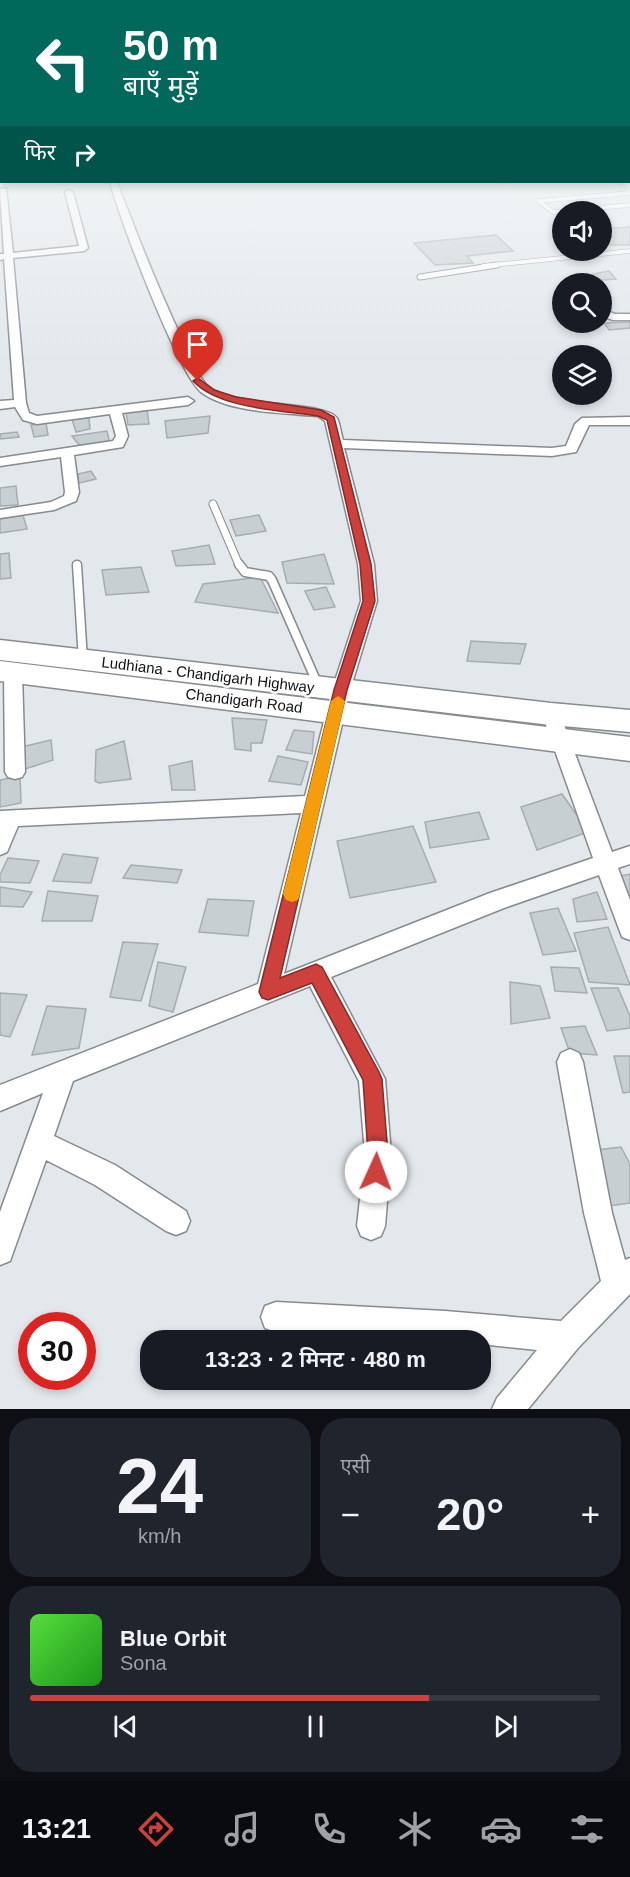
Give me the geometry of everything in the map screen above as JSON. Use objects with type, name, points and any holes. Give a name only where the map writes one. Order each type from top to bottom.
[{"type":"main road","name":"Ludhiana - Chandigarh Highway","points":[[4,665],[83,660],[332,697]]},
{"type":"main road","name":"Chandigarh Road","points":[[4,665],[332,697],[556,727],[630,749]]},
{"type":"main road","points":[[556,727],[630,721]]},
{"type":"street","points":[[4,229],[13,358],[24,415],[29,419],[37,420],[188,401]]},
{"type":"street","points":[[5,256],[84,249],[79,229]]},
{"type":"street","points":[[132,229],[176,337],[198,381],[211,392],[235,400],[328,416],[331,419],[366,564],[369,601],[332,697],[313,804],[268,992]]},
{"type":"street","points":[[612,317],[630,317]]},
{"type":"street","points":[[0,405],[20,403]]},
{"type":"street","points":[[0,462],[118,444],[122,436],[115,410]]},
{"type":"street","points":[[338,444],[450,450],[552,452],[571,449],[581,424],[586,421],[630,421]]},
{"type":"street","points":[[0,513],[54,506],[71,498],[67,453]]},
{"type":"street","points":[[4,665],[15,772]]},
{"type":"street","points":[[556,727],[630,930]]},
{"type":"street","points":[[0,846],[6,819],[313,804]]},
{"type":"street","points":[[0,1098],[498,900],[630,855]]},
{"type":"street","points":[[316,973],[372,1079],[378,1154],[371,1226]]},
{"type":"street","points":[[508,1409],[567,1337],[624,1280],[598,1213],[570,1062]]},
{"type":"street","points":[[0,1251],[63,1074]]},
{"type":"street","points":[[39,1142],[105,1175],[176,1221]]},
{"type":"street","points":[[276,1317],[445,1326],[567,1337]]},
{"type":"lane","points":[[420,277],[476,267],[630,252]]},
{"type":"lane","points":[[213,504],[240,567],[245,572],[269,576],[272,580],[332,697]]},
{"type":"lane","points":[[77,565],[83,660]]},
{"type":"building","points":[[612,229],[630,229],[630,245],[612,245]]},
{"type":"building","points":[[496,235],[513,251],[467,256],[473,263],[435,265],[414,243]]},
{"type":"building","points":[[630,322],[630,328],[612,330],[612,323]]},
{"type":"building","points":[[147,410],[149,424],[128,425],[126,412]]},
{"type":"building","points":[[210,416],[208,433],[167,438],[165,421]]},
{"type":"building","points":[[89,418],[90,429],[76,432],[72,419]]},
{"type":"building","points":[[46,423],[48,435],[34,437],[31,425]]},
{"type":"building","points":[[107,431],[110,444],[79,445],[72,436]]},
{"type":"building","points":[[17,432],[19,437],[0,439],[0,434]]},
{"type":"building","points":[[91,471],[96,479],[79,483],[78,474]]},
{"type":"building","points":[[16,486],[18,505],[0,506],[0,488]]},
{"type":"building","points":[[23,515],[27,529],[0,533],[0,519]]},
{"type":"building","points":[[259,515],[266,531],[236,536],[230,520]]},
{"type":"building","points":[[209,545],[215,564],[176,566],[172,551]]},
{"type":"building","points":[[9,553],[11,578],[0,579],[0,554]]},
{"type":"building","points":[[324,554],[334,584],[287,583],[282,562]]},
{"type":"building","points":[[141,567],[149,592],[106,595],[102,570]]},
{"type":"building","points":[[260,577],[278,613],[195,602],[203,584]]},
{"type":"building","points":[[326,587],[335,607],[314,610],[305,591]]},
{"type":"building","points":[[471,641],[526,644],[520,664],[467,661]]},
{"type":"building","points":[[232,718],[267,720],[262,743],[251,743],[251,751],[235,749]]},
{"type":"building","points":[[294,730],[314,732],[312,754],[286,750]]},
{"type":"building","points":[[51,740],[53,760],[25,769],[21,747]]},
{"type":"building","points":[[124,741],[131,779],[99,783],[95,781],[96,750]]},
{"type":"building","points":[[278,756],[308,762],[301,785],[269,781]]},
{"type":"building","points":[[192,761],[195,790],[172,790],[169,766]]},
{"type":"building","points":[[20,776],[21,803],[0,807],[0,780]]},
{"type":"building","points":[[562,794],[576,814],[582,811],[588,832],[537,850],[521,807]]},
{"type":"building","points":[[479,812],[489,839],[430,848],[425,822]]},
{"type":"building","points":[[413,826],[436,882],[350,898],[337,841]]},
{"type":"building","points":[[63,854],[98,858],[91,883],[53,881]]},
{"type":"building","points":[[8,858],[39,861],[30,883],[0,882],[0,875]]},
{"type":"building","points":[[131,865],[182,870],[177,883],[123,878]]},
{"type":"building","points":[[630,874],[630,907],[620,876]]},
{"type":"building","points":[[0,887],[32,892],[23,907],[0,906]]},
{"type":"building","points":[[48,891],[98,896],[92,921],[42,921]]},
{"type":"building","points":[[597,892],[607,919],[577,922],[573,899]]},
{"type":"building","points":[[208,899],[254,901],[248,936],[199,932]]},
{"type":"building","points":[[558,908],[576,951],[543,955],[530,913]]},
{"type":"building","points":[[608,927],[630,985],[589,982],[574,933]]},
{"type":"building","points":[[123,942],[158,944],[141,1001],[110,997]]},
{"type":"building","points":[[158,962],[186,967],[173,1012],[149,1006]]},
{"type":"building","points":[[551,967],[579,968],[587,993],[555,991]]},
{"type":"building","points":[[510,982],[540,986],[550,1018],[511,1024]]},
{"type":"building","points":[[591,988],[618,988],[630,1016],[630,1028],[607,1031]]},
{"type":"building","points":[[0,993],[27,995],[10,1037],[0,1035]]},
{"type":"building","points":[[47,1006],[86,1009],[79,1048],[32,1055]]},
{"type":"building","points":[[585,1026],[597,1055],[570,1053],[561,1028]]},
{"type":"building","points":[[614,1056],[630,1056],[630,1092],[623,1093]]},
{"type":"building","points":[[621,1147],[630,1164],[630,1203],[609,1206],[597,1150]]},
{"type":"slow traffic","points":[[292,894],[338,701]]},
{"type":"route","points":[[198,381],[211,392],[235,400],[262,406],[321,413],[331,419],[366,564],[369,601],[341,690],[268,992],[316,973],[372,1079],[378,1154],[376,1172]]}]
